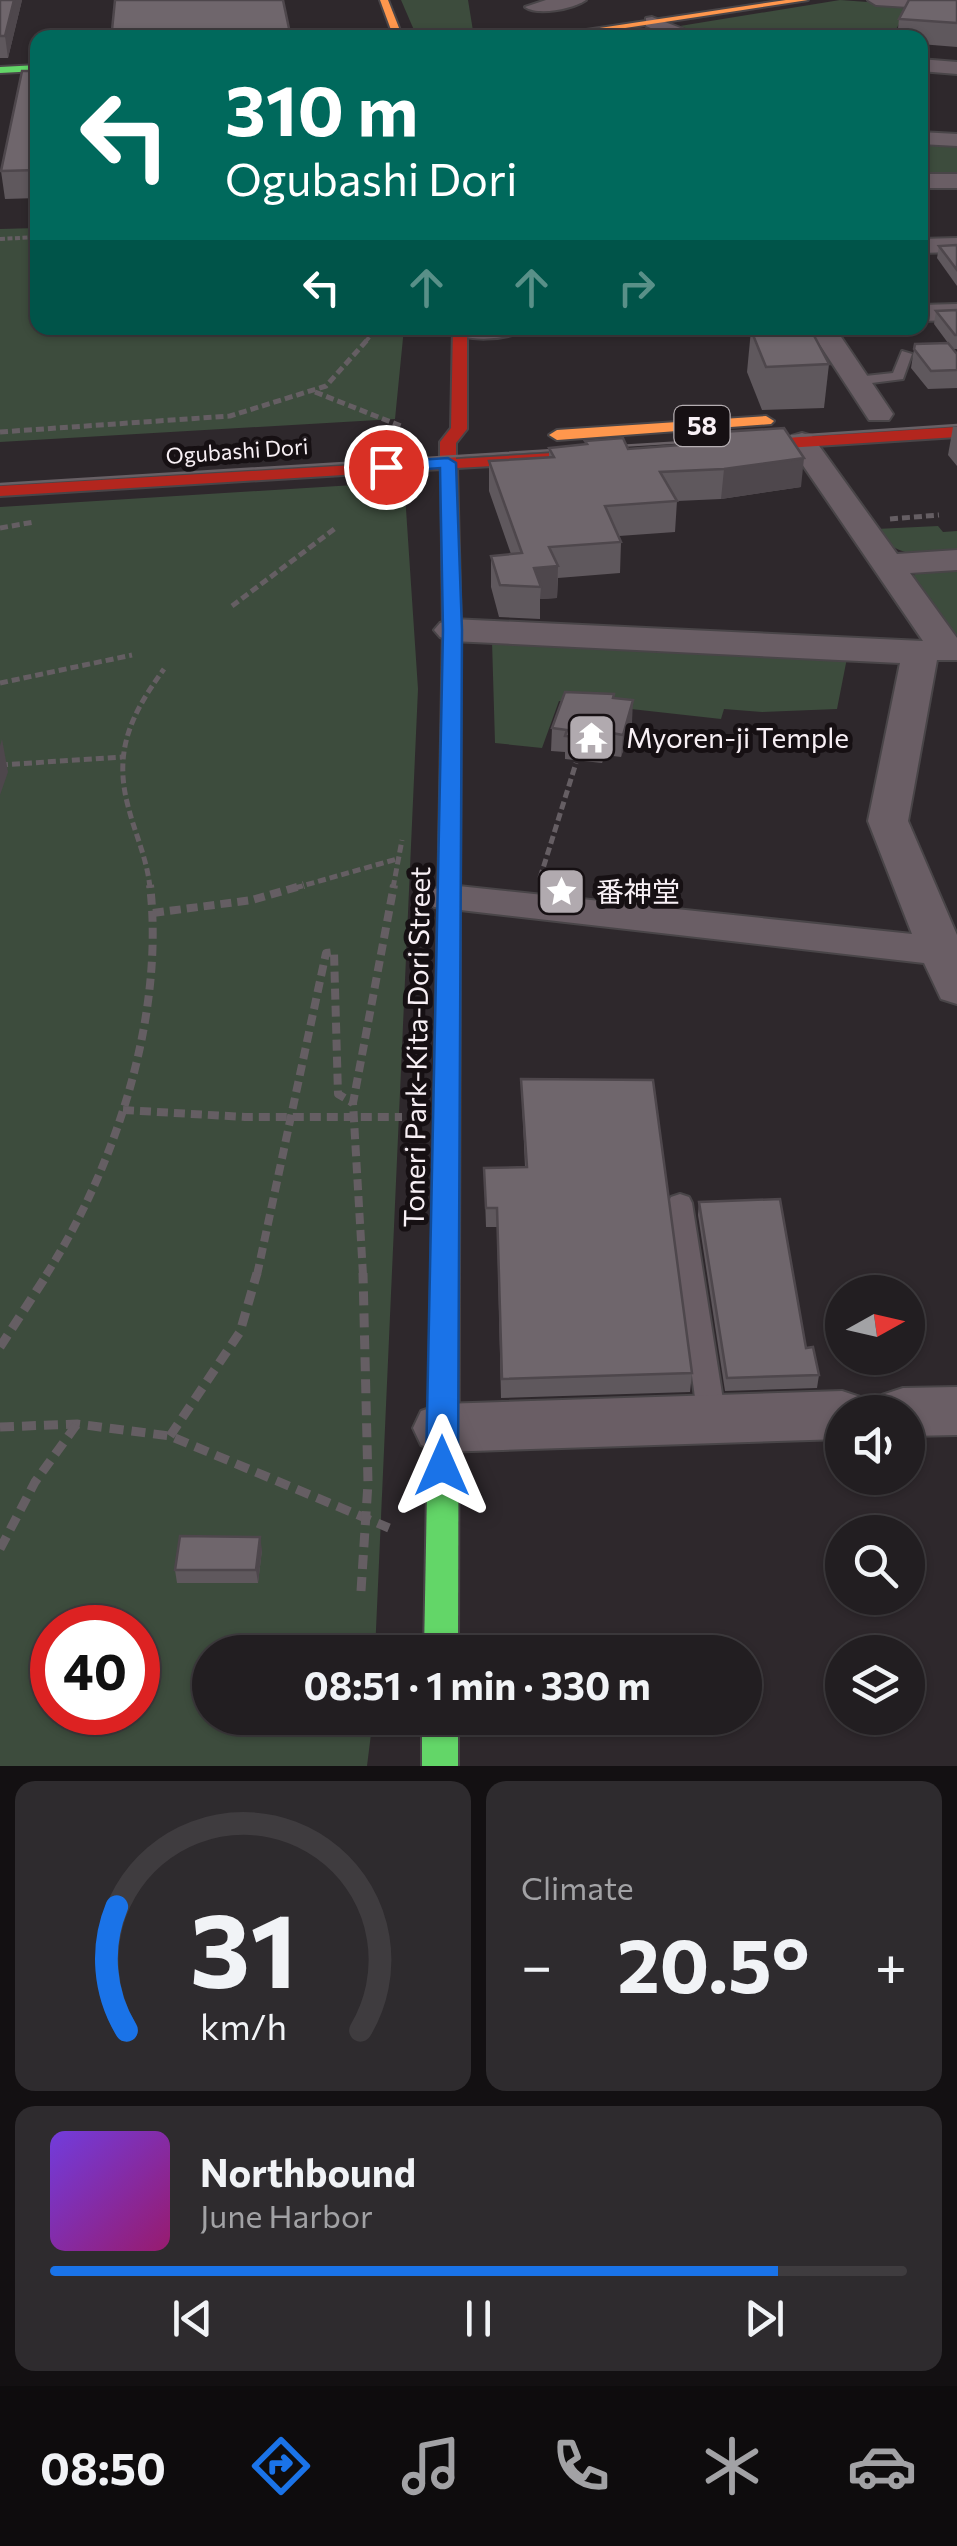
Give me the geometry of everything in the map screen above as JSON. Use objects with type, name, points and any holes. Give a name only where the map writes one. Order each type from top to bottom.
[{"type":"street","points":[[366,0],[377,30]]},
{"type":"street","points":[[384,0],[396,30]]},
{"type":"street","points":[[529,30],[532,3],[578,0]]},
{"type":"street","points":[[595,30],[804,0]]},
{"type":"street","points":[[876,0],[957,6]]},
{"type":"street","points":[[652,22],[671,30]]},
{"type":"street","points":[[928,66],[957,68]]},
{"type":"street","points":[[0,70],[30,68]]},
{"type":"street","points":[[928,138],[957,140]]},
{"type":"street","points":[[928,180],[957,181]]},
{"type":"street","points":[[928,246],[957,245]]},
{"type":"street","points":[[928,313],[957,312]]},
{"type":"street","name":"Toneri Park-Kita-Dori Street","points":[[441,1635],[452,630],[448,452],[459,429],[460,335]]},
{"type":"street","points":[[827,335],[878,414]]},
{"type":"street","name":"Ogubashi Dori","points":[[0,491],[957,409]]},
{"type":"street","points":[[426,430],[448,452]]},
{"type":"street","name":"Ogubashi Dori","points":[[0,468],[802,442],[957,432]]},
{"type":"street","points":[[802,442],[941,650]]},
{"type":"street","points":[[886,565],[957,560]]},
{"type":"street","points":[[452,630],[941,650]]},
{"type":"street","points":[[941,650],[888,821],[951,965]]},
{"type":"street","points":[[449,898],[951,965]]},
{"type":"street","points":[[925,1412],[957,1411]]},
{"type":"street","points":[[442,1428],[825,1415]]},
{"type":"street","points":[[440,1735],[440,1766]]},
{"type":"lane","points":[[856,380],[894,378],[902,370],[906,354]]},
{"type":"lane","points":[[680,1203],[712,1419]]},
{"type":"path","points":[[0,239],[30,237]]},
{"type":"path","points":[[0,432],[230,416],[314,392],[372,335]]},
{"type":"path","points":[[314,392],[401,426]]},
{"type":"path","points":[[858,522],[939,515]]},
{"type":"path","points":[[232,606],[336,527]]},
{"type":"path","points":[[0,683],[132,655]]},
{"type":"path","points":[[0,1347],[72,1235],[123,1110],[151,997],[153,912],[147,860],[126,804],[122,758],[134,709],[164,669]]},
{"type":"path","points":[[0,765],[122,758]]},
{"type":"path","points":[[530,907],[576,763]]},
{"type":"path","points":[[361,1590],[368,1483],[367,1347],[353,1103],[404,833]]},
{"type":"path","points":[[153,912],[252,900],[397,859]]},
{"type":"path","points":[[170,1436],[240,1332],[253,1293],[326,954],[334,952],[338,1094],[353,1103]]},
{"type":"path","points":[[123,1110],[402,1117]]},
{"type":"path","points":[[0,1549],[35,1482],[77,1424]]},
{"type":"path","points":[[0,1427],[77,1424],[170,1436],[398,1532]]},
{"type":"green space","points":[[401,0],[468,0],[473,30],[414,30]]},
{"type":"green space","points":[[840,0],[909,5],[896,30],[691,30],[680,26]]},
{"type":"green space","points":[[928,141],[957,143],[957,177],[928,177]]},
{"type":"green space","points":[[30,228],[30,335],[403,335],[395,419],[0,442],[0,229]]},
{"type":"green space","points":[[386,483],[405,494],[418,689],[376,1635],[192,1635],[192,1735],[371,1735],[367,1766],[0,1766],[0,507]]},
{"type":"green space","points":[[938,526],[943,532],[957,531],[957,550],[902,551],[884,540],[876,529]]},
{"type":"green space","points":[[957,567],[957,643],[910,579],[920,570]]},
{"type":"green space","points":[[492,641],[847,658],[837,709],[724,709],[721,719],[559,701],[542,748],[495,743]]},
{"type":"building","points":[[0,0],[14,0],[5,36],[0,36]]},
{"type":"building","points":[[115,0],[283,0],[289,30],[112,30]]},
{"type":"building","points":[[909,0],[957,0],[957,23],[899,19]]},
{"type":"building","points":[[22,71],[30,71],[30,170],[1,171]]},
{"type":"building","points":[[957,245],[957,270],[939,246]]},
{"type":"building","points":[[957,310],[957,335],[955,335],[936,311]]},
{"type":"building","points":[[753,335],[814,335],[829,364],[766,367]]},
{"type":"building","points":[[948,343],[957,354],[957,370],[931,371],[914,349],[915,344]]},
{"type":"building","points":[[784,428],[804,458],[724,469],[660,472],[677,501],[605,506],[621,542],[549,547],[558,566],[534,568],[541,587],[500,585],[491,556],[522,553],[489,461],[554,457],[549,448],[587,444],[585,441],[623,438],[628,449],[692,444],[690,434]]},
{"type":"building","points":[[565,692],[614,694],[613,698],[633,700],[623,735],[606,732],[603,740],[565,736],[567,730],[552,728]]},
{"type":"building","points":[[521,1079],[653,1080],[692,1373],[502,1379],[497,1208],[486,1208],[484,1168],[527,1167]]},
{"type":"building","points":[[780,1199],[806,1348],[813,1347],[819,1375],[727,1378],[699,1202]]},
{"type":"building","points":[[180,1536],[260,1537],[256,1570],[175,1570]]},
{"type":"tram line","points":[[762,438],[957,425]]},
{"type":"tram line","points":[[0,484],[717,440]]},
{"type":"traffic: fast","points":[[0,70],[30,68]]},
{"type":"traffic: fast","points":[[441,1635],[449,903]]},
{"type":"traffic: fast","points":[[440,1735],[440,1766]]},
{"type":"traffic: slow","points":[[384,0],[396,30]]},
{"type":"traffic: slow","points":[[593,30],[804,0]]},
{"type":"traffic: slow","points":[[557,435],[766,421]]},
{"type":"traffic: jam","points":[[449,903],[452,630],[448,442],[459,429],[460,335]]},
{"type":"traffic: jam","points":[[722,447],[957,432]]},
{"type":"traffic: jam","points":[[0,491],[601,455]]},
{"type":"place","name":"Myoren-ji Temple","points":[[591,738]]},
{"type":"place","name":"番神堂","points":[[561,892]]},
{"type":"route","points":[[386,467],[448,463],[452,630],[442,1466]]}]
